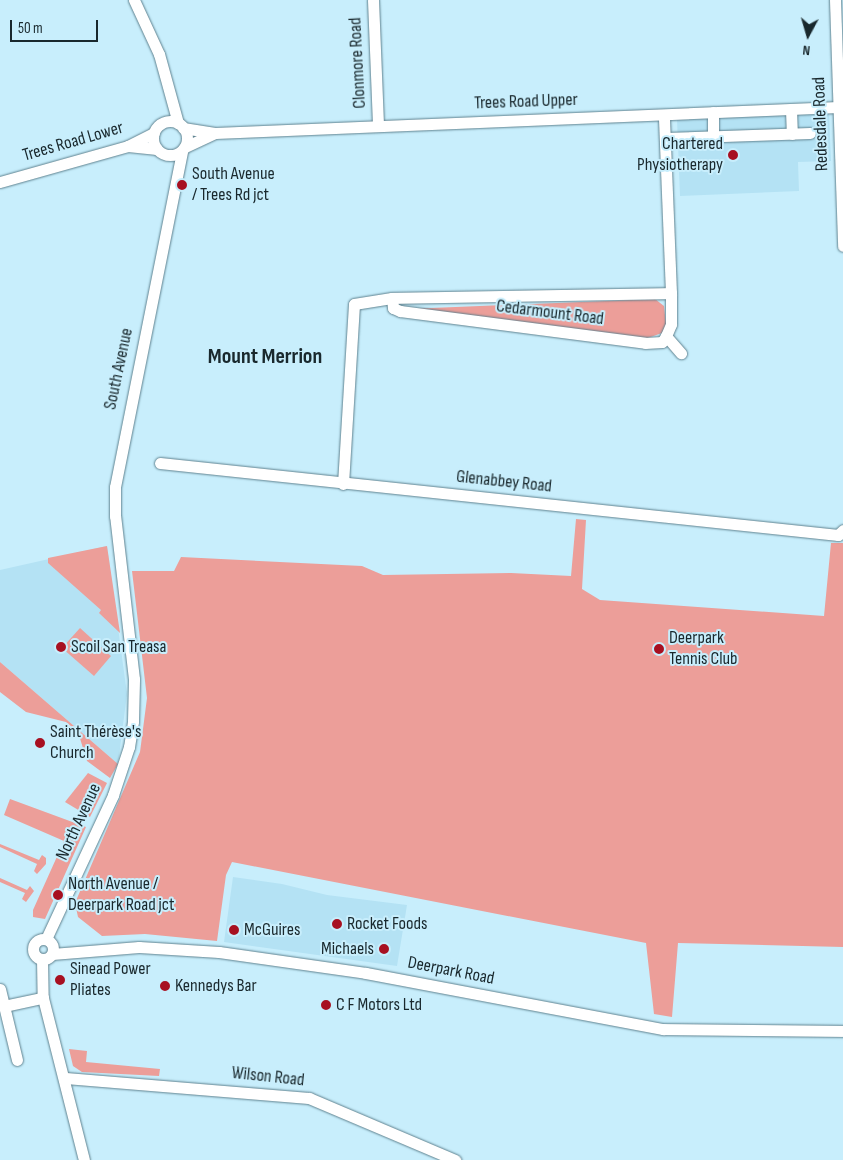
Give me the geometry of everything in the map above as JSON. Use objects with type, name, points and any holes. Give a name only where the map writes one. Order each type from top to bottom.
[{"type":"street","points":[[134,0],[171,89],[181,126],[187,137],[183,149]]},
{"type":"street","name":"Clonmore Road","points":[[373,0],[378,125]]},
{"type":"street","name":"Redesdale Road","points":[[835,0],[840,48],[838,107],[843,246]]},
{"type":"street","points":[[171,89],[165,122],[154,133],[161,152],[176,178]]},
{"type":"street","name":"Trees Road Upper","points":[[215,133],[838,107]]},
{"type":"street","points":[[791,109],[792,134]]},
{"type":"street","points":[[713,112],[714,136]]},
{"type":"street","points":[[664,115],[671,293],[671,324],[666,336],[681,353]]},
{"type":"street","points":[[165,122],[215,133]]},
{"type":"street","name":"Trees Road Lower","points":[[0,182],[128,146],[154,133]]},
{"type":"street","points":[[128,146],[161,152],[183,149],[215,133]]},
{"type":"street","points":[[665,138],[810,133]]},
{"type":"street","name":"South Avenue","points":[[120,568],[115,516],[120,451],[183,149]]},
{"type":"street","name":"Cedarmount Road","points":[[342,484],[354,304],[392,298],[671,293]]},
{"type":"street","name":"Cedarmount Road","points":[[392,298],[393,308],[400,311],[645,342],[662,342],[666,336]]},
{"type":"street","name":"Glenabbey Road","points":[[160,463],[342,484],[838,534],[843,530]]},
{"type":"street","name":"North Avenue","points":[[46,939],[113,795],[129,747],[134,721],[134,679],[120,568]]},
{"type":"street","points":[[47,957],[36,956],[33,948],[38,940],[46,939],[53,945],[47,957],[43,998],[84,1160]]},
{"type":"street","name":"Deerpark Road","points":[[47,957],[138,947],[219,952],[366,973],[663,1029],[843,1031]]},
{"type":"street","points":[[0,989],[17,1060]]},
{"type":"street","points":[[4,1006],[43,998]]},
{"type":"street","name":"Wilson Road","points":[[64,1078],[309,1098],[455,1160]]},
{"type":"shaded area","points":[[829,113],[831,161],[798,162],[799,191],[680,196],[677,119]]},
{"type":"shaded area","points":[[655,299],[664,306],[666,324],[662,333],[645,339],[407,309]]},
{"type":"shaded area","points":[[576,519],[586,520],[582,589],[600,600],[824,616],[831,543],[843,543],[843,947],[678,943],[672,1017],[654,1014],[646,943],[232,862],[226,875],[217,941],[145,934],[102,936],[78,917],[75,903],[140,752],[147,698],[132,571],[174,571],[181,557],[362,566],[383,575],[511,573],[571,576]]},
{"type":"shaded area","name":"Scoil San Treasa","points":[[107,546],[127,694],[118,764],[0,662],[0,570]]},
{"type":"shaded area","points":[[107,546],[120,633],[99,613],[101,610],[48,563],[48,558]]},
{"type":"shaded area","points":[[80,628],[111,656],[94,676],[62,648]]},
{"type":"shaded area","points":[[0,662],[118,764],[110,778],[87,761],[78,732],[66,722],[26,712],[0,692]]},
{"type":"shaded area","points":[[88,773],[107,783],[90,817],[65,802]]},
{"type":"shaded area","points":[[10,799],[86,827],[45,919],[33,917],[33,910],[64,841],[4,815]]},
{"type":"shaded area","points":[[0,844],[39,860],[42,855],[46,858],[46,864],[37,874],[34,871],[37,864],[0,847]]},
{"type":"shaded area","points":[[233,877],[282,884],[327,895],[407,905],[397,966],[224,942]]},
{"type":"shaded area","points":[[0,878],[27,890],[30,886],[34,891],[26,902],[22,899],[25,893],[0,882]]},
{"type":"shaded area","points":[[69,1049],[87,1051],[86,1062],[160,1069],[159,1076],[82,1072],[73,1066]]},
{"type":"place","name":"Chartered Physiotherapy","points":[[733,155]]},
{"type":"place","name":"South Avenue / Trees Rd jct","points":[[182,185]]},
{"type":"place","name":"Scoil San Treasa","points":[[61,647]]},
{"type":"place","name":"Deerpark Tennis Club","points":[[659,649]]},
{"type":"place","name":"Saint Thérèse's Church","points":[[40,743]]},
{"type":"place","name":"North Avenue / Deerpark Road jct","points":[[58,895]]},
{"type":"place","name":"Rocket Foods","points":[[337,924]]},
{"type":"place","name":"McGuires","points":[[234,930]]},
{"type":"place","name":"Michaels","points":[[384,949]]},
{"type":"place","name":"Sinead Power Pliates","points":[[60,980]]},
{"type":"place","name":"Kennedys Bar","points":[[165,986]]},
{"type":"place","name":"C F Motors Ltd","points":[[326,1005]]},
{"type":"district","name":"Mount Merrion","points":[[265,357]]}]
